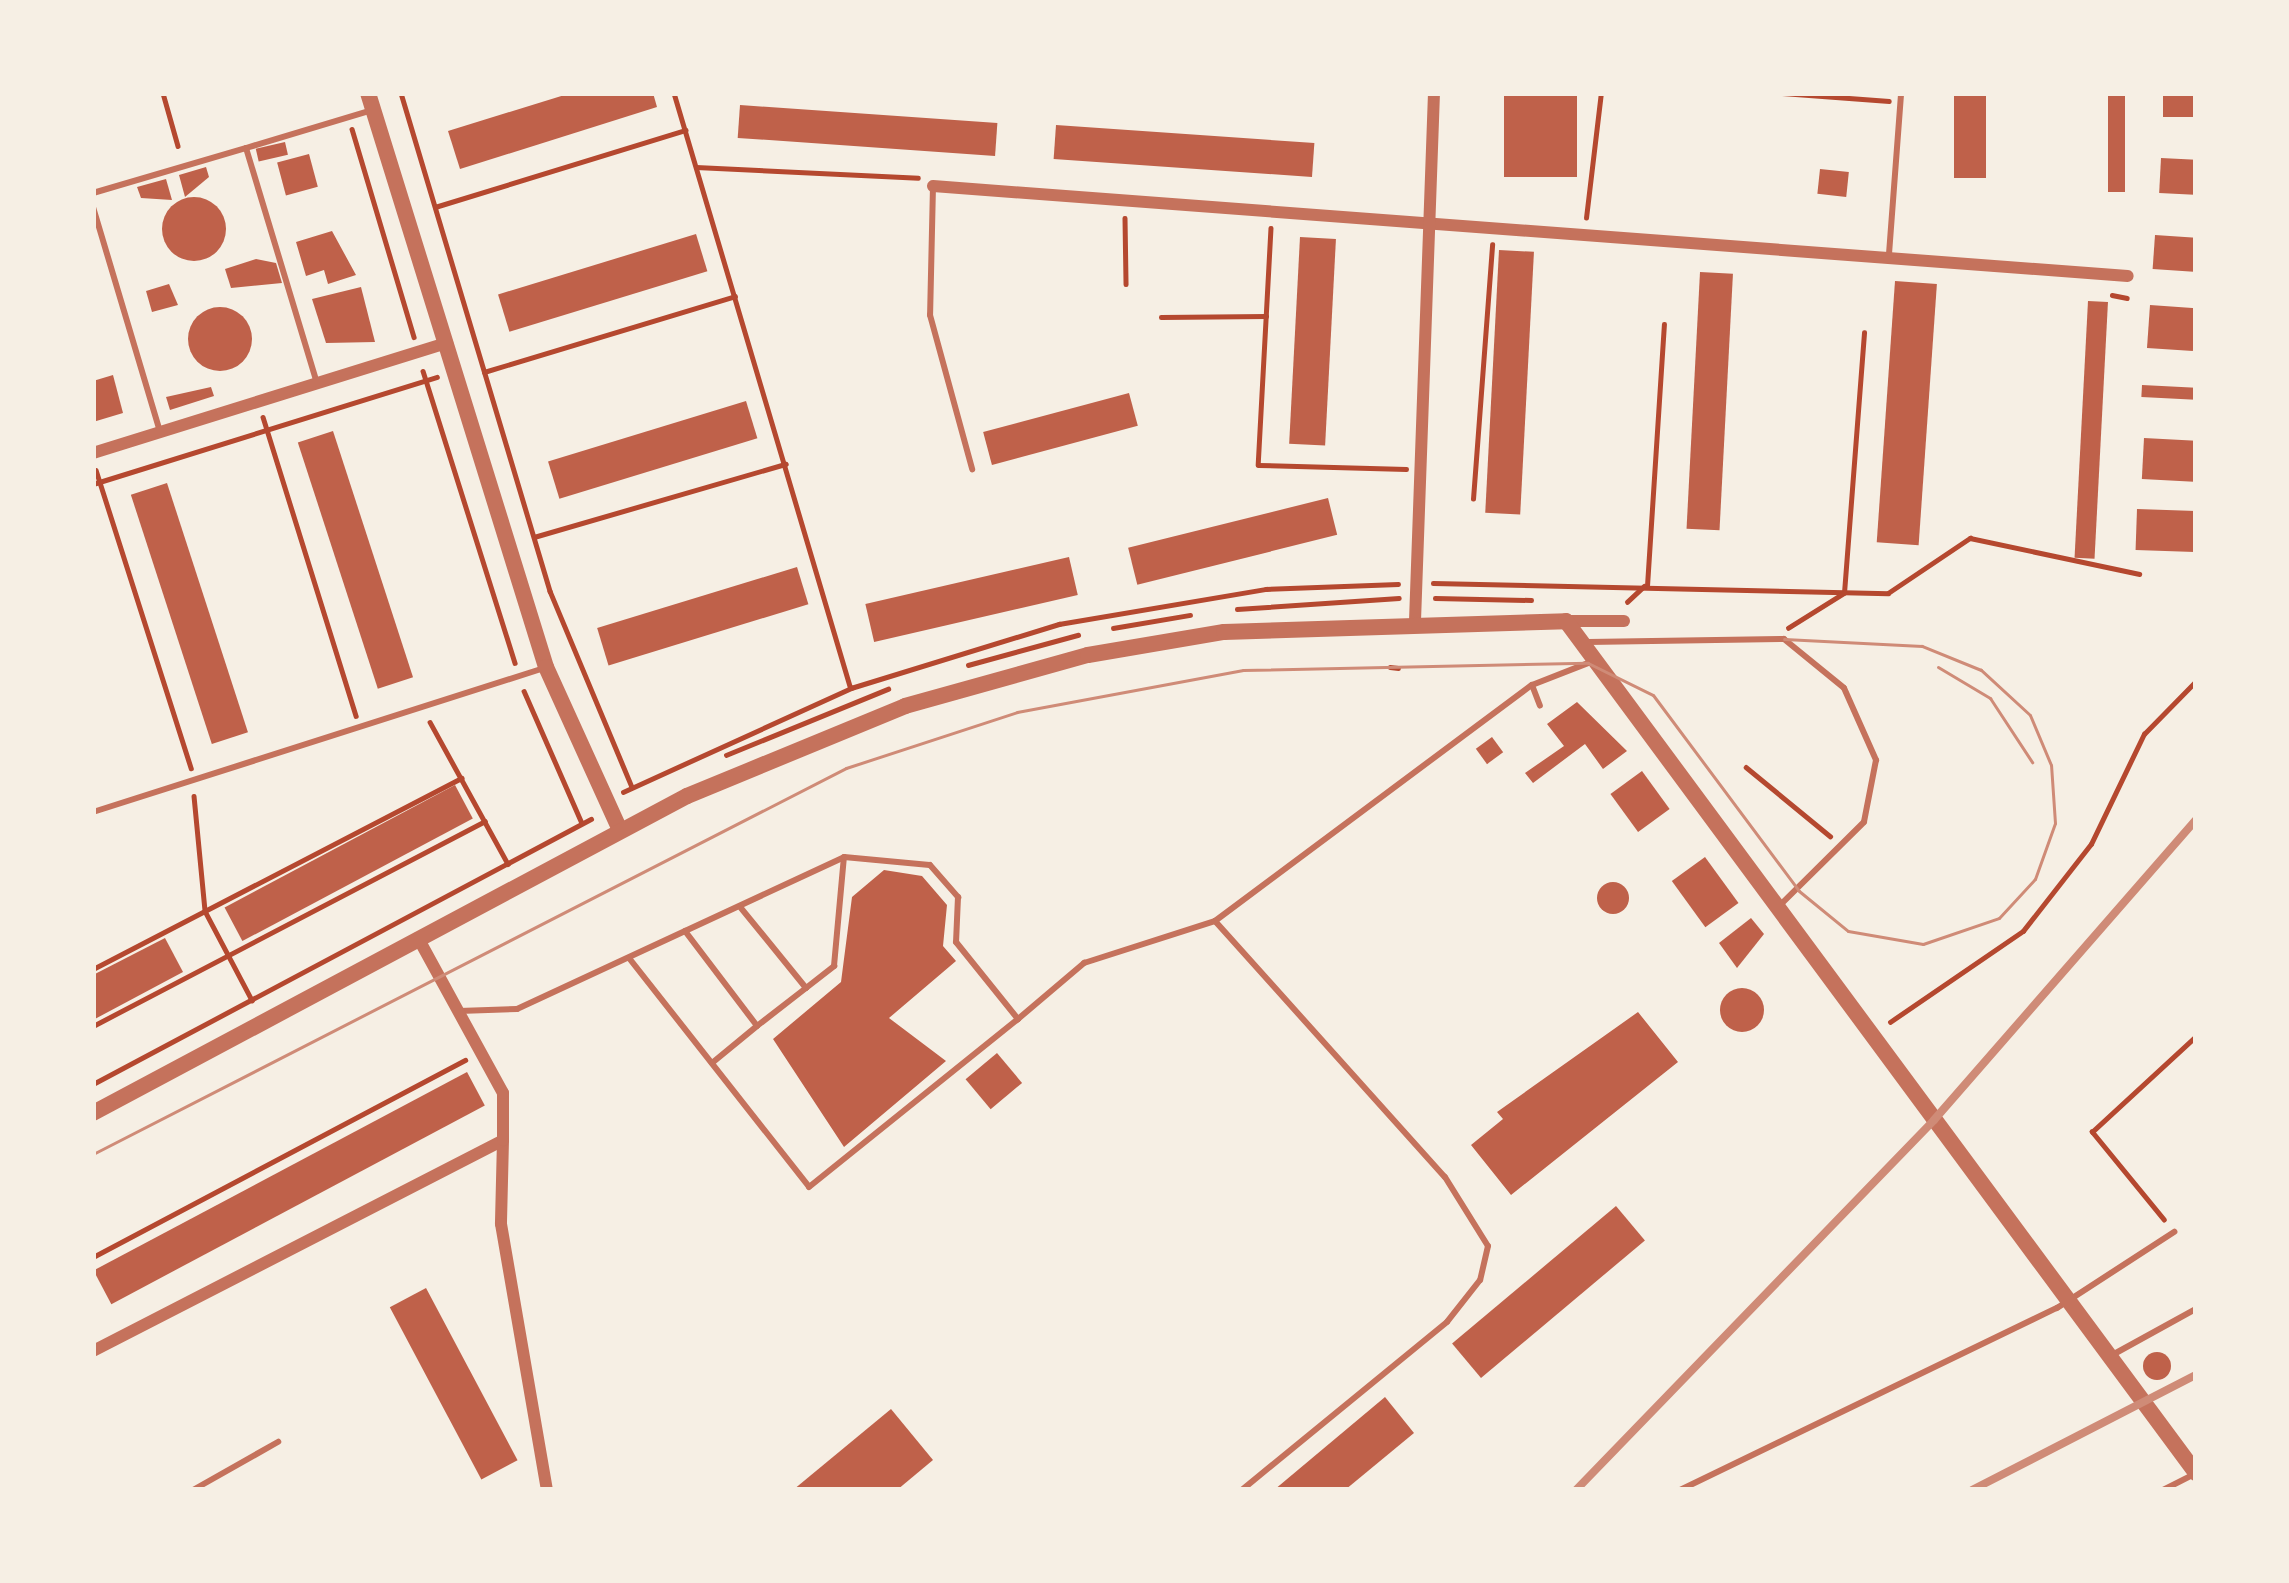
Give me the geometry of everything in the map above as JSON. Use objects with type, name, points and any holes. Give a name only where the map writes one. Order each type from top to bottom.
[{"type":"street","points":[[1415,621],[1434,93]]},
{"type":"street","points":[[371,101],[546,667],[620,830]]},
{"type":"street","points":[[933,186],[1426,218],[2128,276]]},
{"type":"street","points":[[93,453],[447,343]]},
{"type":"street","points":[[93,1113],[620,830],[789,749],[1018,672],[1223,632],[1415,621],[1624,621]]},
{"type":"street","points":[[1566,621],[1588,663],[2196,1473]]},
{"type":"street","points":[[418,938],[503,1093],[501,1224],[547,1490]]},
{"type":"street","points":[[93,1351],[503,1140]]},
{"type":"lane","points":[[1888,254],[1901,97]]},
{"type":"lane","points":[[93,193],[348,117],[371,101]]},
{"type":"lane","points":[[246,148],[317,383]]},
{"type":"lane","points":[[933,186],[930,315],[972,469]]},
{"type":"lane","points":[[93,207],[160,432]]},
{"type":"lane","points":[[1671,255],[1673,237]]},
{"type":"lane","points":[[1869,269],[1870,253]]},
{"type":"lane","points":[[1573,642],[1784,639],[1817,660],[1866,722],[1874,788],[1847,850],[1774,909]]},
{"type":"lane","points":[[629,958],[809,1187],[1084,962],[1132,951],[1214,921],[1532,685],[1588,663]]},
{"type":"lane","points":[[93,812],[546,667]]},
{"type":"lane","points":[[1532,685],[1540,706]]},
{"type":"lane","points":[[459,1011],[517,1009],[844,857],[929,865],[958,897],[956,942],[1018,1019]]},
{"type":"lane","points":[[712,1063],[834,966],[844,857]]},
{"type":"lane","points":[[740,907],[806,988]]},
{"type":"lane","points":[[1214,921],[1445,1177],[1488,1246],[1480,1280],[1447,1322],[1242,1490]]},
{"type":"lane","points":[[686,931],[757,1026]]},
{"type":"lane","points":[[1680,1490],[2069,1300],[2174,1232]]},
{"type":"lane","points":[[2110,1356],[2196,1309]]},
{"type":"lane","points":[[193,1490],[278,1442]]},
{"type":"lane","points":[[2163,1490],[2196,1473]]},
{"type":"path","points":[[163,93],[178,146]]},
{"type":"path","points":[[401,93],[534,537],[632,787]]},
{"type":"path","points":[[674,93],[850,688]]},
{"type":"path","points":[[1585,230],[1601,93]]},
{"type":"path","points":[[1782,93],[1901,97]]},
{"type":"path","points":[[348,117],[519,675],[583,823]]},
{"type":"path","points":[[435,207],[685,130]]},
{"type":"path","points":[[696,167],[933,186]]},
{"type":"path","points":[[1125,197],[1126,284]]},
{"type":"path","points":[[1272,208],[1258,465],[1418,470]]},
{"type":"path","points":[[1473,499],[1491,251]]},
{"type":"path","points":[[252,1000],[205,910],[193,780],[96,483],[425,379],[484,372],[735,296]]},
{"type":"path","points":[[1161,317],[1266,316]]},
{"type":"path","points":[[1647,586],[1664,325]]},
{"type":"path","points":[[1784,639],[1844,593],[1864,333]]},
{"type":"path","points":[[267,429],[360,727]]},
{"type":"path","points":[[534,537],[786,464]]},
{"type":"path","points":[[1414,598],[1627,601],[1647,586],[1888,593],[1970,538],[2139,574]]},
{"type":"path","points":[[1892,1021],[2023,932],[2091,844],[2144,734],[2196,681]]},
{"type":"path","points":[[422,706],[508,864]]},
{"type":"path","points":[[1746,767],[1847,850]]},
{"type":"path","points":[[93,970],[461,778]]},
{"type":"path","points":[[93,1084],[610,811]]},
{"type":"path","points":[[93,1026],[484,821]]},
{"type":"path","points":[[2174,1232],[2092,1132],[2196,1036]]},
{"type":"path","points":[[460,1039],[477,1072]]},
{"type":"path","points":[[93,1257],[470,1057]]},
{"type":"building","points":[[571,93],[653,93],[657,107],[460,169],[448,131]]},
{"type":"building","points":[[1504,93],[1577,93],[1577,177],[1504,177]]},
{"type":"building","points":[[1954,93],[1986,93],[1986,178],[1954,178]]},
{"type":"building","points":[[2108,93],[2125,93],[2125,192],[2108,192]]},
{"type":"building","points":[[2163,93],[2196,93],[2196,117],[2163,117]]},
{"type":"building","points":[[740,105],[997,123],[995,156],[738,138]]},
{"type":"building","points":[[1056,125],[1314,143],[1312,177],[1054,159]]},
{"type":"building","points":[[285,142],[288,155],[259,161],[256,149]]},
{"type":"building","points":[[309,154],[318,187],[286,195],[277,163]]},
{"type":"building","points":[[2161,158],[2196,160],[2194,195],[2159,193]]},
{"type":"building","points":[[206,167],[209,177],[185,197],[179,175]]},
{"type":"building","points":[[1820,169],[1849,172],[1846,197],[1817,194]]},
{"type":"building","points":[[166,179],[172,200],[141,198],[137,187]]},
{"type":"building","points":[[194,197],[217,206],[226,229],[217,252],[194,261],[171,252],[162,229],[171,206]]},
{"type":"building","points":[[332,231],[356,275],[328,284],[324,270],[306,276],[296,242]]},
{"type":"building","points":[[696,234],[707,271],[509,332],[498,295]]},
{"type":"building","points":[[2155,235],[2196,238],[2194,272],[2153,269]]},
{"type":"building","points":[[1300,237],[1336,239],[1325,446],[1289,444]]},
{"type":"building","points":[[1499,250],[1534,252],[1520,514],[1485,513]]},
{"type":"building","points":[[256,259],[276,263],[282,283],[231,288],[225,269]]},
{"type":"building","points":[[1700,272],[1733,274],[1720,530],[1687,529]]},
{"type":"building","points":[[1895,281],[1937,284],[1919,545],[1877,542]]},
{"type":"building","points":[[169,284],[178,305],[152,312],[146,291]]},
{"type":"building","points":[[361,287],[375,342],[326,343],[312,299]]},
{"type":"building","points":[[2088,301],[2108,302],[2095,559],[2075,558]]},
{"type":"building","points":[[2150,305],[2196,308],[2193,351],[2147,348]]},
{"type":"building","points":[[220,307],[243,316],[252,339],[243,362],[220,371],[197,362],[188,339],[197,316]]},
{"type":"building","points":[[113,375],[123,413],[93,422],[93,381]]},
{"type":"building","points":[[2142,385],[2196,388],[2195,400],[2141,397]]},
{"type":"building","points":[[211,387],[214,396],[170,410],[166,397]]},
{"type":"building","points":[[1129,393],[1138,426],[992,465],[983,432]]},
{"type":"building","points":[[746,401],[757,438],[559,499],[548,462]]},
{"type":"building","points":[[333,431],[413,677],[378,689],[298,442]]},
{"type":"building","points":[[2144,438],[2196,441],[2194,482],[2142,479]]},
{"type":"building","points":[[167,483],[248,732],[212,744],[131,495]]},
{"type":"building","points":[[1328,498],[1337,535],[1137,585],[1128,548]]},
{"type":"building","points":[[2137,509],[2196,511],[2195,552],[2136,550]]},
{"type":"building","points":[[1069,557],[1078,595],[874,642],[865,604]]},
{"type":"building","points":[[797,567],[808,604],[609,665],[597,628]]},
{"type":"building","points":[[1577,702],[1627,751],[1603,769],[1585,744],[1533,783],[1525,773],[1564,746],[1547,724]]},
{"type":"building","points":[[1492,737],[1503,752],[1487,764],[1476,749]]},
{"type":"building","points":[[1642,771],[1670,809],[1638,832],[1610,794]]},
{"type":"building","points":[[455,785],[473,819],[242,941],[225,908]]},
{"type":"building","points":[[1705,857],[1739,903],[1705,927],[1672,881]]},
{"type":"building","points":[[884,870],[922,876],[947,905],[943,946],[956,961],[889,1018],[946,1061],[844,1147],[773,1039],[841,982],[852,897]]},
{"type":"building","points":[[1613,882],[1625,886],[1629,898],[1625,910],[1613,914],[1601,910],[1597,898],[1601,886]]},
{"type":"building","points":[[1751,918],[1764,934],[1737,968],[1719,943]]},
{"type":"building","points":[[165,938],[183,972],[93,1020],[93,975]]},
{"type":"building","points":[[1742,988],[1758,994],[1764,1010],[1758,1026],[1742,1032],[1726,1026],[1720,1010],[1726,994]]},
{"type":"building","points":[[1638,1012],[1678,1062],[1511,1195],[1471,1145],[1503,1119],[1497,1112]]},
{"type":"building","points":[[997,1053],[1022,1083],[991,1109],[966,1079]]},
{"type":"building","points":[[467,1072],[485,1106],[111,1304],[94,1271]]},
{"type":"building","points":[[1616,1206],[1645,1240],[1481,1378],[1452,1344]]},
{"type":"building","points":[[426,1288],[518,1460],[481,1479],[390,1307]]},
{"type":"building","points":[[2157,1352],[2167,1356],[2171,1366],[2167,1376],[2157,1380],[2147,1376],[2143,1366],[2147,1356]]},
{"type":"building","points":[[1385,1397],[1414,1433],[1345,1490],[1274,1490]]},
{"type":"building","points":[[891,1409],[933,1460],[897,1490],[793,1490]]},
{"type":"tram line","points":[[93,1154],[846,768],[1017,712],[1243,670],[1588,663],[1653,695],[1799,891],[1848,931],[1923,944],[1999,918],[2035,879],[2055,823],[2051,765],[2030,715],[1981,670],[1922,646],[1784,639]]},
{"type":"tram line","points":[[1938,667],[1990,698],[2032,762]]},
{"type":"railway","points":[[1576,1490],[1934,1120],[2196,820]]},
{"type":"railway","points":[[1972,1490],[2196,1375]]}]
